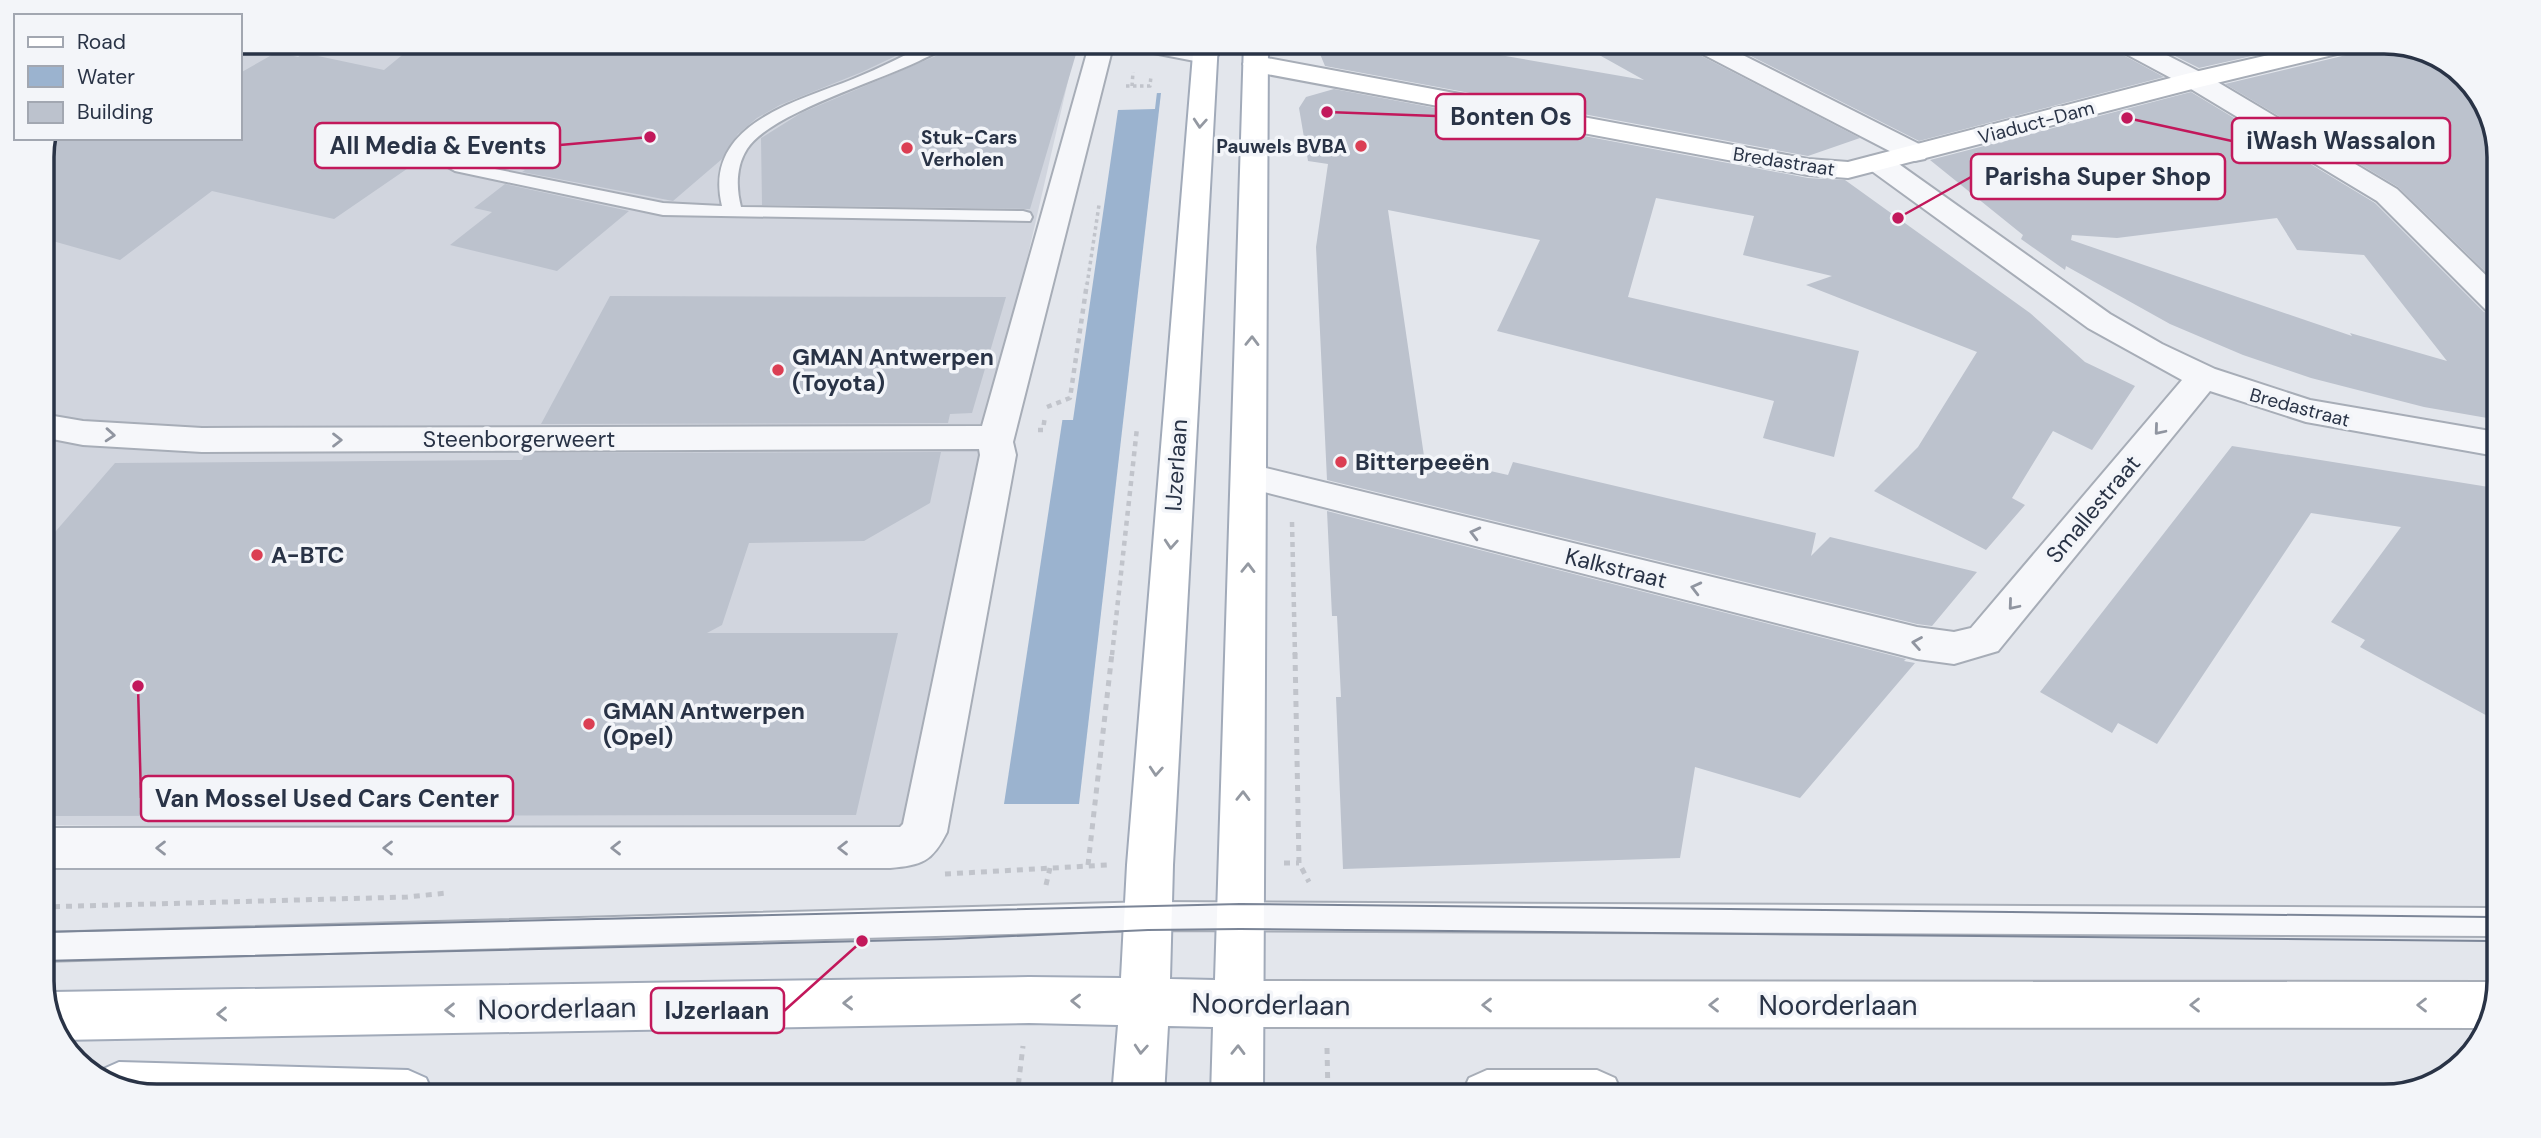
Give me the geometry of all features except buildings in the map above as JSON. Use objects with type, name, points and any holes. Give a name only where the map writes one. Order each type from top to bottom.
[{"type":"main road","name":"IJzerlaan","points":[[1139,1084],[1150,916],[1153,809],[1205,54]]},
{"type":"main road","points":[[1237,1084],[1256,54]]},
{"type":"main road","name":"Bredastraat","points":[[1261,54],[1819,169],[1848,170],[1879,163]]},
{"type":"main road","name":"Viaduct-Dam","points":[[1879,163],[2195,80],[2306,54]]},
{"type":"main road","name":"Noorderlaan","points":[[61,1016],[1015,1000],[1326,1005],[2484,1005]]},
{"type":"street","points":[[54,848],[912,846],[924,832],[999,455],[995,442],[1099,54]]},
{"type":"street","points":[[1721,54],[1915,153]]},
{"type":"street","points":[[2145,54],[2195,80],[2387,195],[2487,293]]},
{"type":"street","name":"Bredastraat","points":[[1879,163],[2099,321],[2150,351],[2203,377],[2306,411],[2487,442]]},
{"type":"street","name":"Smallestraat","points":[[1984,640],[2203,377]]},
{"type":"street","name":"Steenborgerweert","points":[[54,427],[83,433],[202,440],[980,437],[995,442]]},
{"type":"street","name":"Kalkstraat","points":[[1249,476],[1917,643],[1954,648],[1984,640]]},
{"type":"lane","points":[[733,212],[728,199],[729,173],[734,154],[746,138],[767,122],[920,54]]},
{"type":"lane","points":[[455,166],[663,209],[1023,217]]},
{"type":"lane","points":[[54,947],[1150,916],[2487,922]]},
{"type":"path","points":[[1132,86],[1133,76]]},
{"type":"path","points":[[1117,86],[1150,86],[1150,80]]},
{"type":"path","points":[[1047,407],[1070,398],[1100,201]]},
{"type":"path","points":[[1088,865],[1138,424]]},
{"type":"path","points":[[1291,487],[1299,863],[1322,906],[1322,917]]},
{"type":"path","points":[[1326,1005],[1328,1084]]},
{"type":"shaded area","points":[[242,54],[1074,54],[992,411],[904,832],[54,825],[56,140],[242,140]]},
{"type":"water","points":[[1161,93],[1079,804],[1004,804],[1112,94]]},
{"type":"pier","points":[[1109,91],[1157,92],[1155,109],[1118,110],[1073,420],[1059,420]]},
{"type":"tram line","points":[[54,932],[1240,904],[2487,917]]},
{"type":"tram line","points":[[54,961],[948,939],[1148,930],[1240,929],[2487,941]]},
{"type":"place","name":"Bonten Os","points":[[1327,112]]},
{"type":"place","name":"iWash Wassalon","points":[[2127,118]]},
{"type":"place","name":"All Media & Events","points":[[650,137]]},
{"type":"place","name":"Pauwels BVBA","points":[[1361,146]]},
{"type":"place","name":"Stuk-Cars Verholen","points":[[907,148]]},
{"type":"place","name":"Parisha Super Shop","points":[[1898,218]]},
{"type":"place","name":"GMAN Antwerpen (Toyota)","points":[[778,370]]},
{"type":"place","name":"Bitterpeeën","points":[[1341,462]]},
{"type":"place","name":"A-BTC","points":[[257,555]]},
{"type":"place","name":"Van Mossel Used Cars Center","points":[[138,686]]},
{"type":"place","name":"GMAN Antwerpen (Opel)","points":[[589,724]]},
{"type":"place","name":"IJzerlaan","points":[[862,941]]}]
